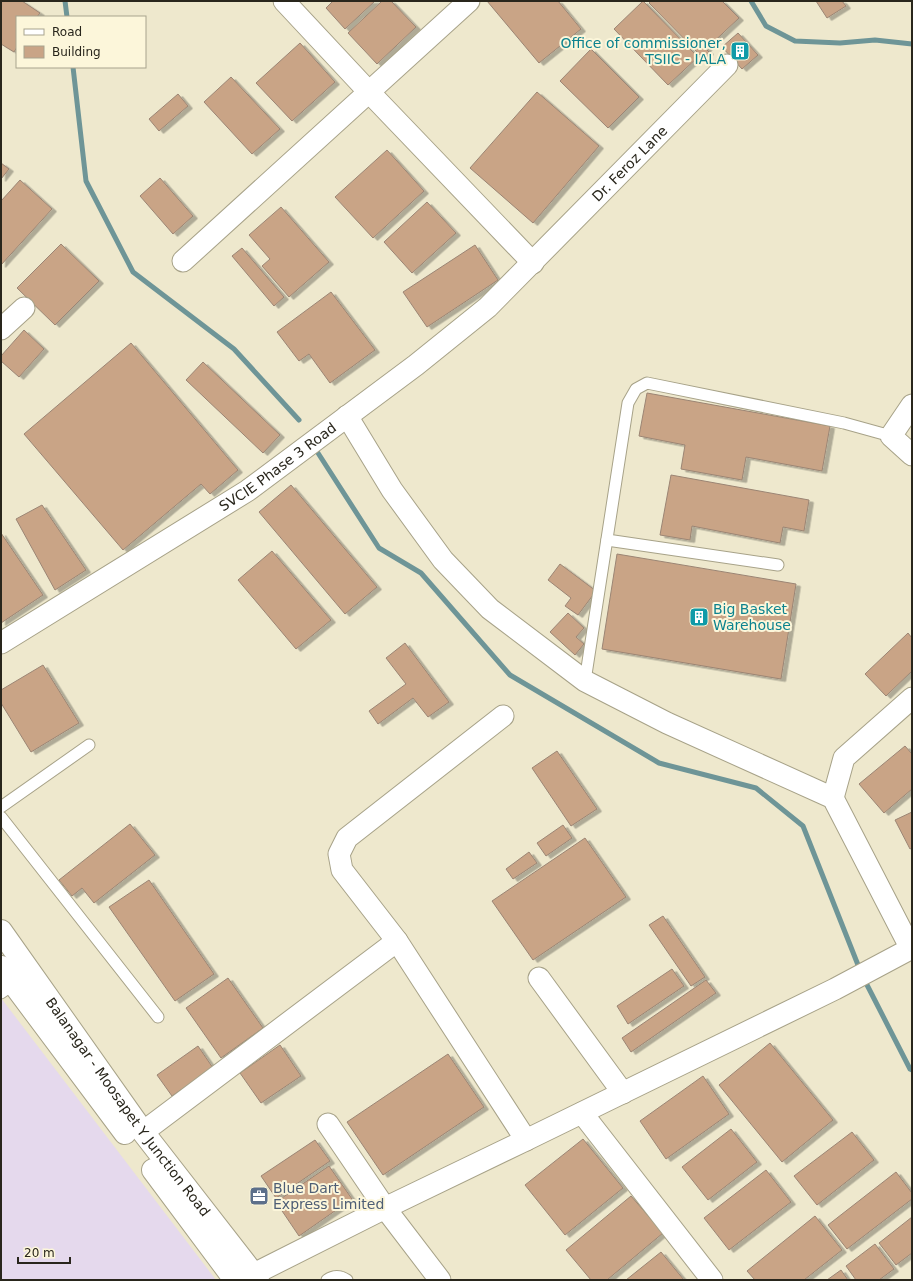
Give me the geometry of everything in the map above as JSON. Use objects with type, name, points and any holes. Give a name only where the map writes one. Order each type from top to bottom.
[{"type":"main road","name":"Balanagar - Moosapet Y Junction Road","points":[[1,931],[143,1132],[249,1278]]},
{"type":"main road","points":[[5,981],[249,1278]]},
{"type":"street","points":[[284,1],[533,263]]},
{"type":"street","points":[[183,261],[469,1]]},
{"type":"street","name":"Dr. Feroz Lane","points":[[533,263],[727,65]]},
{"type":"street","name":"SVCIE Phase 3 Road","points":[[1,643],[247,490],[416,365],[488,307],[533,263]]},
{"type":"street","points":[[1,329],[24,308]]},
{"type":"street","points":[[912,405],[891,436],[912,455]]},
{"type":"street","points":[[249,1278],[385,1208],[835,989],[911,948],[833,798],[667,723],[585,681],[490,609],[443,560],[392,490],[346,416]]},
{"type":"street","points":[[833,798],[844,758],[912,698]]},
{"type":"street","points":[[503,716],[347,838],[339,854],[342,870],[397,941],[526,1140]]},
{"type":"street","points":[[143,1132],[397,941]]},
{"type":"street","points":[[538,978],[623,1093]]},
{"type":"street","points":[[582,1113],[712,1280]]},
{"type":"street","points":[[328,1124],[385,1208],[440,1280]]},
{"type":"lane","points":[[585,681],[628,403],[636,389],[647,383],[844,422],[891,436]]},
{"type":"lane","points":[[607,540],[778,564]]},
{"type":"lane","points":[[1,807],[89,745]]},
{"type":"lane","points":[[1,817],[158,1017]]},
{"type":"lane","points":[[327,1280],[341,1276],[347,1280]]},
{"type":"shaded area","points":[[1,998],[216,1280],[1,1280]]},
{"type":"building","points":[[1,1],[22,1],[40,13],[38,16],[16,16],[16,49],[14,52],[1,44]]},
{"type":"building","points":[[333,1],[375,1],[345,29],[326,8]]},
{"type":"building","points":[[382,1],[391,1],[416,27],[377,64],[348,33]]},
{"type":"building","points":[[487,1],[558,1],[581,29],[539,63]]},
{"type":"building","points":[[643,1],[698,57],[668,85],[614,29]]},
{"type":"building","points":[[651,1],[722,1],[739,18],[706,49],[709,52],[703,58],[649,3]]},
{"type":"building","points":[[816,1],[842,1],[846,6],[827,18]]},
{"type":"building","name":"Office of commissioner, TSIIC - IALA","points":[[738,33],[758,55],[742,69],[722,47]]},
{"type":"building","points":[[300,43],[335,82],[292,121],[256,83]]},
{"type":"building","points":[[591,49],[639,97],[608,128],[560,81]]},
{"type":"building","points":[[231,77],[280,129],[252,154],[204,102]]},
{"type":"building","points":[[537,92],[599,146],[533,223],[470,168]]},
{"type":"building","points":[[178,94],[188,106],[159,131],[149,119]]},
{"type":"building","points":[[387,150],[424,191],[373,238],[335,197]]},
{"type":"building","points":[[1,163],[9,169],[1,179]]},
{"type":"building","points":[[160,178],[193,216],[173,234],[140,196]]},
{"type":"building","points":[[20,180],[52,209],[1,265],[1,201]]},
{"type":"building","points":[[427,202],[456,233],[412,273],[384,242]]},
{"type":"building","points":[[281,207],[329,262],[289,297],[262,266],[270,259],[249,235]]},
{"type":"building","points":[[61,244],[99,281],[55,325],[17,288]]},
{"type":"building","points":[[475,245],[498,280],[427,327],[403,292]]},
{"type":"building","points":[[242,248],[284,297],[274,306],[232,256]]},
{"type":"building","points":[[331,292],[375,350],[330,383],[309,354],[299,361],[277,332]]},
{"type":"building","points":[[24,330],[44,349],[19,377],[1,361],[1,356]]},
{"type":"building","points":[[131,343],[238,470],[210,494],[201,484],[123,550],[24,434]]},
{"type":"building","points":[[203,362],[280,435],[263,453],[186,380]]},
{"type":"building","points":[[647,393],[830,426],[822,471],[746,457],[742,480],[681,469],[685,445],[639,436]]},
{"type":"building","points":[[671,475],[809,500],[804,531],[783,527],[780,543],[692,526],[690,540],[660,535]]},
{"type":"building","points":[[291,485],[377,587],[345,614],[259,512]]},
{"type":"building","points":[[42,505],[86,570],[55,590],[16,519]]},
{"type":"building","points":[[1,533],[43,595],[1,623]]},
{"type":"building","points":[[272,551],[331,620],[296,649],[238,580]]},
{"type":"building","name":"Big Basket Warehouse","points":[[617,554],[796,584],[781,679],[602,649]]},
{"type":"building","points":[[560,564],[596,591],[578,615],[565,606],[571,598],[548,580]]},
{"type":"building","points":[[568,613],[584,628],[576,637],[584,644],[575,655],[550,632]]},
{"type":"building","points":[[908,633],[912,638],[912,671],[886,696],[865,674]]},
{"type":"building","points":[[405,643],[449,702],[428,717],[413,698],[378,724],[369,711],[406,684],[386,658]]},
{"type":"building","points":[[43,665],[79,723],[31,752],[1,703],[1,690]]},
{"type":"building","points":[[905,746],[912,754],[912,789],[884,813],[859,784]]},
{"type":"building","points":[[557,751],[597,809],[571,826],[532,768]]},
{"type":"building","points":[[912,812],[912,848],[910,849],[895,820]]},
{"type":"building","points":[[130,824],[155,855],[94,903],[82,888],[72,896],[59,880]]},
{"type":"building","points":[[563,825],[572,838],[546,856],[537,843]]},
{"type":"building","points":[[585,838],[626,897],[533,960],[492,901]]},
{"type":"building","points":[[529,852],[537,863],[513,879],[506,869]]},
{"type":"building","points":[[149,880],[214,974],[175,1001],[109,907]]},
{"type":"building","points":[[663,916],[705,977],[691,986],[649,925]]},
{"type":"building","points":[[672,969],[684,986],[628,1024],[617,1006]]},
{"type":"building","points":[[228,978],[263,1028],[221,1058],[186,1008]]},
{"type":"building","points":[[706,980],[716,993],[631,1052],[622,1038]]},
{"type":"building","points":[[770,1043],[833,1120],[782,1162],[719,1085]]},
{"type":"building","points":[[280,1045],[301,1076],[261,1103],[240,1073]]},
{"type":"building","points":[[198,1046],[213,1068],[172,1096],[157,1075]]},
{"type":"building","points":[[448,1054],[484,1107],[383,1175],[347,1122]]},
{"type":"building","points":[[703,1076],[729,1114],[666,1159],[640,1121]]},
{"type":"building","points":[[731,1129],[757,1162],[708,1200],[682,1167]]},
{"type":"building","points":[[852,1132],[874,1160],[817,1205],[794,1176]]},
{"type":"building","points":[[583,1139],[623,1188],[565,1235],[525,1185]]},
{"type":"building","points":[[315,1140],[330,1161],[276,1198],[261,1176]]},
{"type":"building","points":[[329,1166],[352,1199],[299,1236],[276,1202]]},
{"type":"building","points":[[766,1170],[791,1202],[729,1250],[704,1218]]},
{"type":"building","points":[[896,1172],[912,1193],[912,1199],[847,1249],[828,1225]]},
{"type":"building","points":[[631,1196],[663,1233],[607,1280],[591,1280],[566,1250]]},
{"type":"building","points":[[815,1216],[842,1250],[804,1280],[755,1280],[747,1271]]},
{"type":"building","points":[[912,1217],[912,1253],[896,1265],[879,1243]]},
{"type":"building","points":[[875,1244],[894,1269],[879,1280],[856,1280],[846,1266]]},
{"type":"building","points":[[661,1252],[684,1280],[626,1280]]},
{"type":"building","points":[[841,1270],[848,1280],[827,1280]]},
{"type":"waterway","points":[[65,1],[67,16]]},
{"type":"waterway","points":[[751,1],[766,26],[795,41],[840,43],[875,40],[912,44]]},
{"type":"waterway","points":[[73,68],[86,181],[133,272],[234,349],[299,420]]},
{"type":"waterway","points":[[318,453],[379,548],[421,573],[510,675],[659,763],[756,788],[803,826],[860,970]]},
{"type":"waterway","points":[[864,979],[910,1069],[912,1070]]},
{"type":"place","name":"Office of commissioner, TSIIC - IALA","points":[[740,51]]},
{"type":"place","name":"Big Basket Warehouse","points":[[699,617]]},
{"type":"place","name":"Blue Dart Express Limited","points":[[259,1196]]}]
